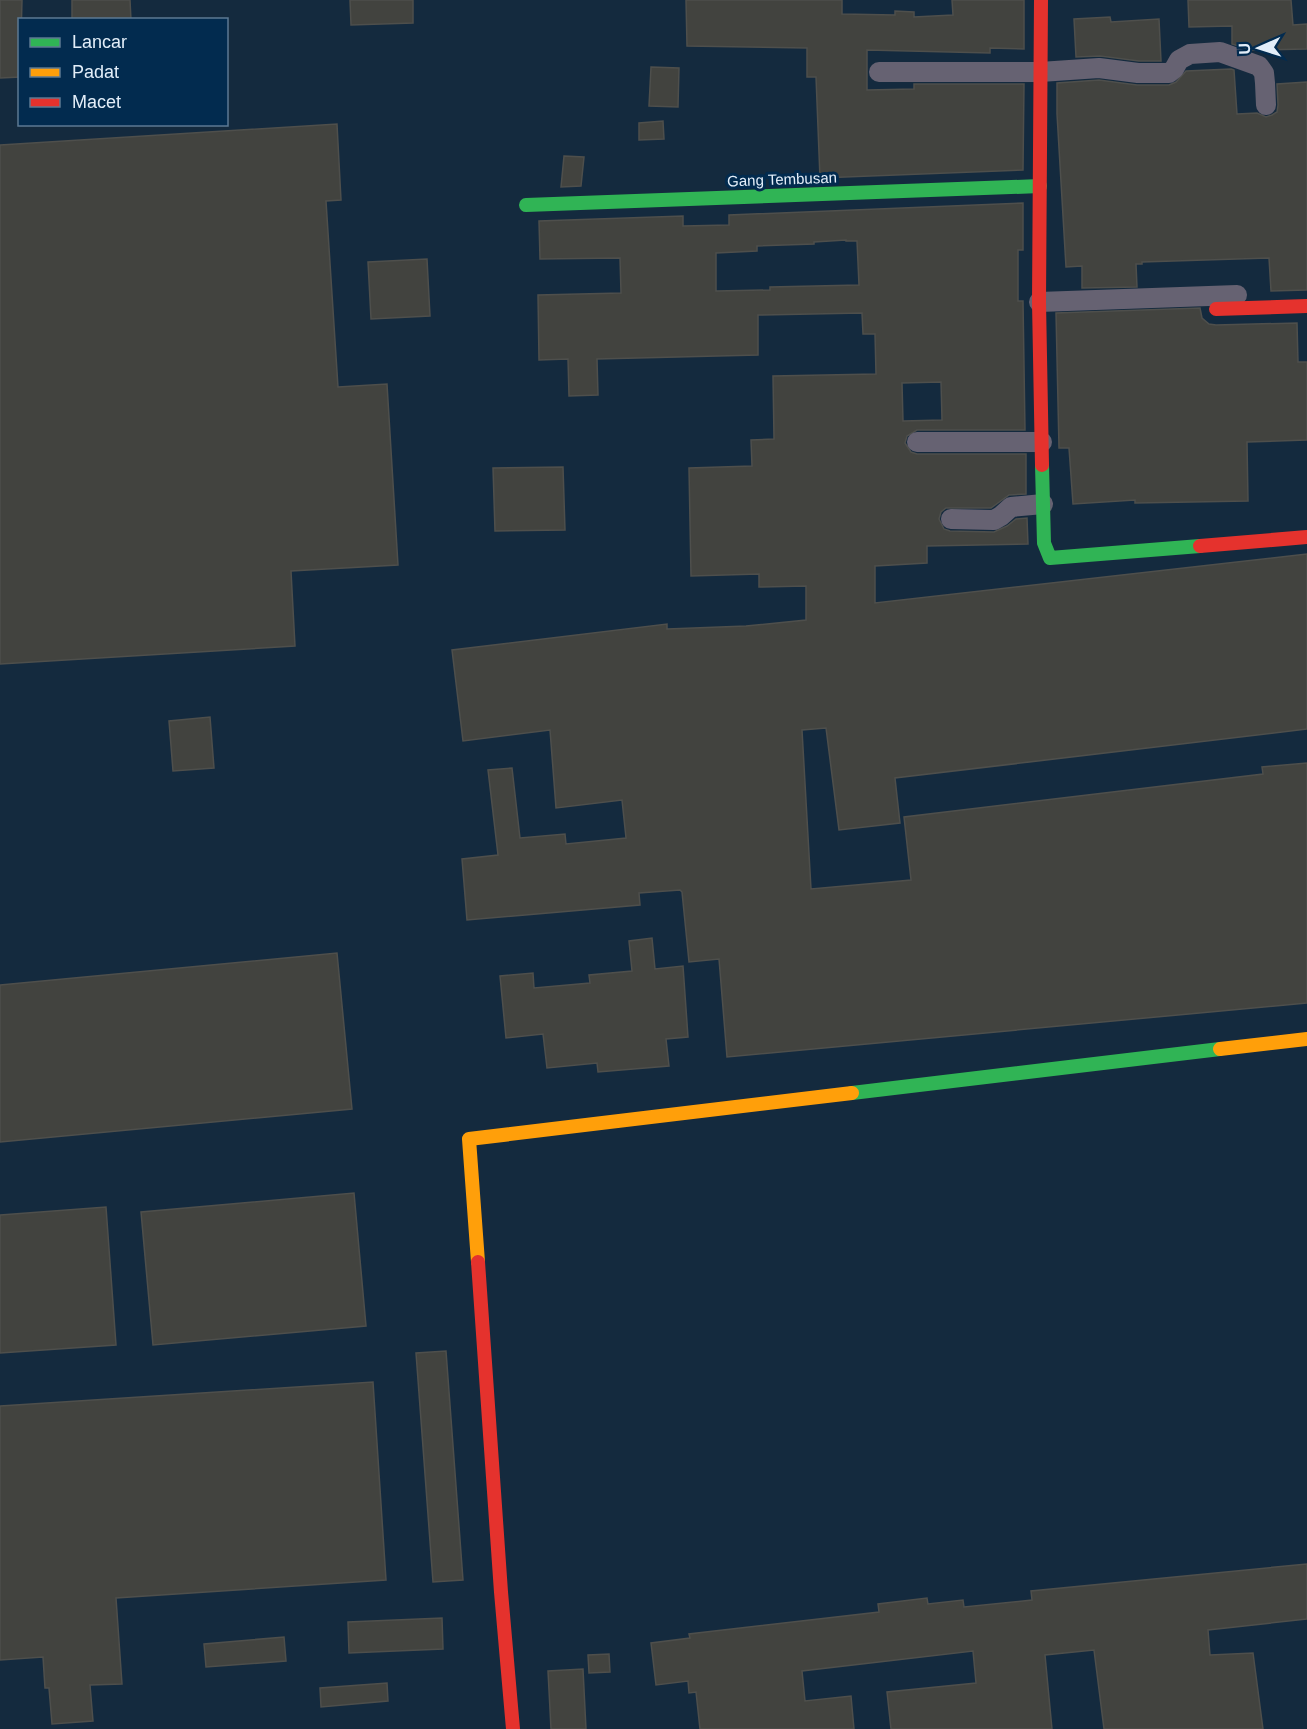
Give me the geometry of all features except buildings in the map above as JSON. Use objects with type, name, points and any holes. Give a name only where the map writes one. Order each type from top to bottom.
[{"type":"street","points":[[1041,0],[1039,302],[1044,543],[1050,558],[1307,537]]},
{"type":"street","points":[[879,72],[1040,72],[1099,68],[1138,73],[1169,73],[1179,60],[1190,54],[1220,52],[1259,66],[1264,73],[1266,83],[1266,105]]},
{"type":"street","name":"Gang Tembusan","points":[[526,205],[1040,186]]},
{"type":"street","points":[[1039,302],[1250,295]]},
{"type":"street","points":[[1216,309],[1307,306]]},
{"type":"street","points":[[917,442],[1042,442]]},
{"type":"street","points":[[951,519],[994,520],[1011,507],[1043,504]]},
{"type":"street","points":[[513,1729],[500,1581],[469,1139],[1307,1039]]},
{"type":"traffic: fast","points":[[526,205],[1040,186]]},
{"type":"traffic: fast","points":[[1042,465],[1044,543],[1050,558],[1200,546]]},
{"type":"traffic: fast","points":[[852,1093],[1220,1049]]},
{"type":"traffic: slow","points":[[1220,1049],[1307,1039]]},
{"type":"traffic: slow","points":[[478,1262],[469,1139],[852,1093]]},
{"type":"traffic: jam","points":[[1041,0],[1039,302],[1042,465]]},
{"type":"traffic: jam","points":[[1216,309],[1307,306]]},
{"type":"traffic: jam","points":[[1200,546],[1307,537]]},
{"type":"traffic: jam","points":[[478,1262],[513,1729]]}]
